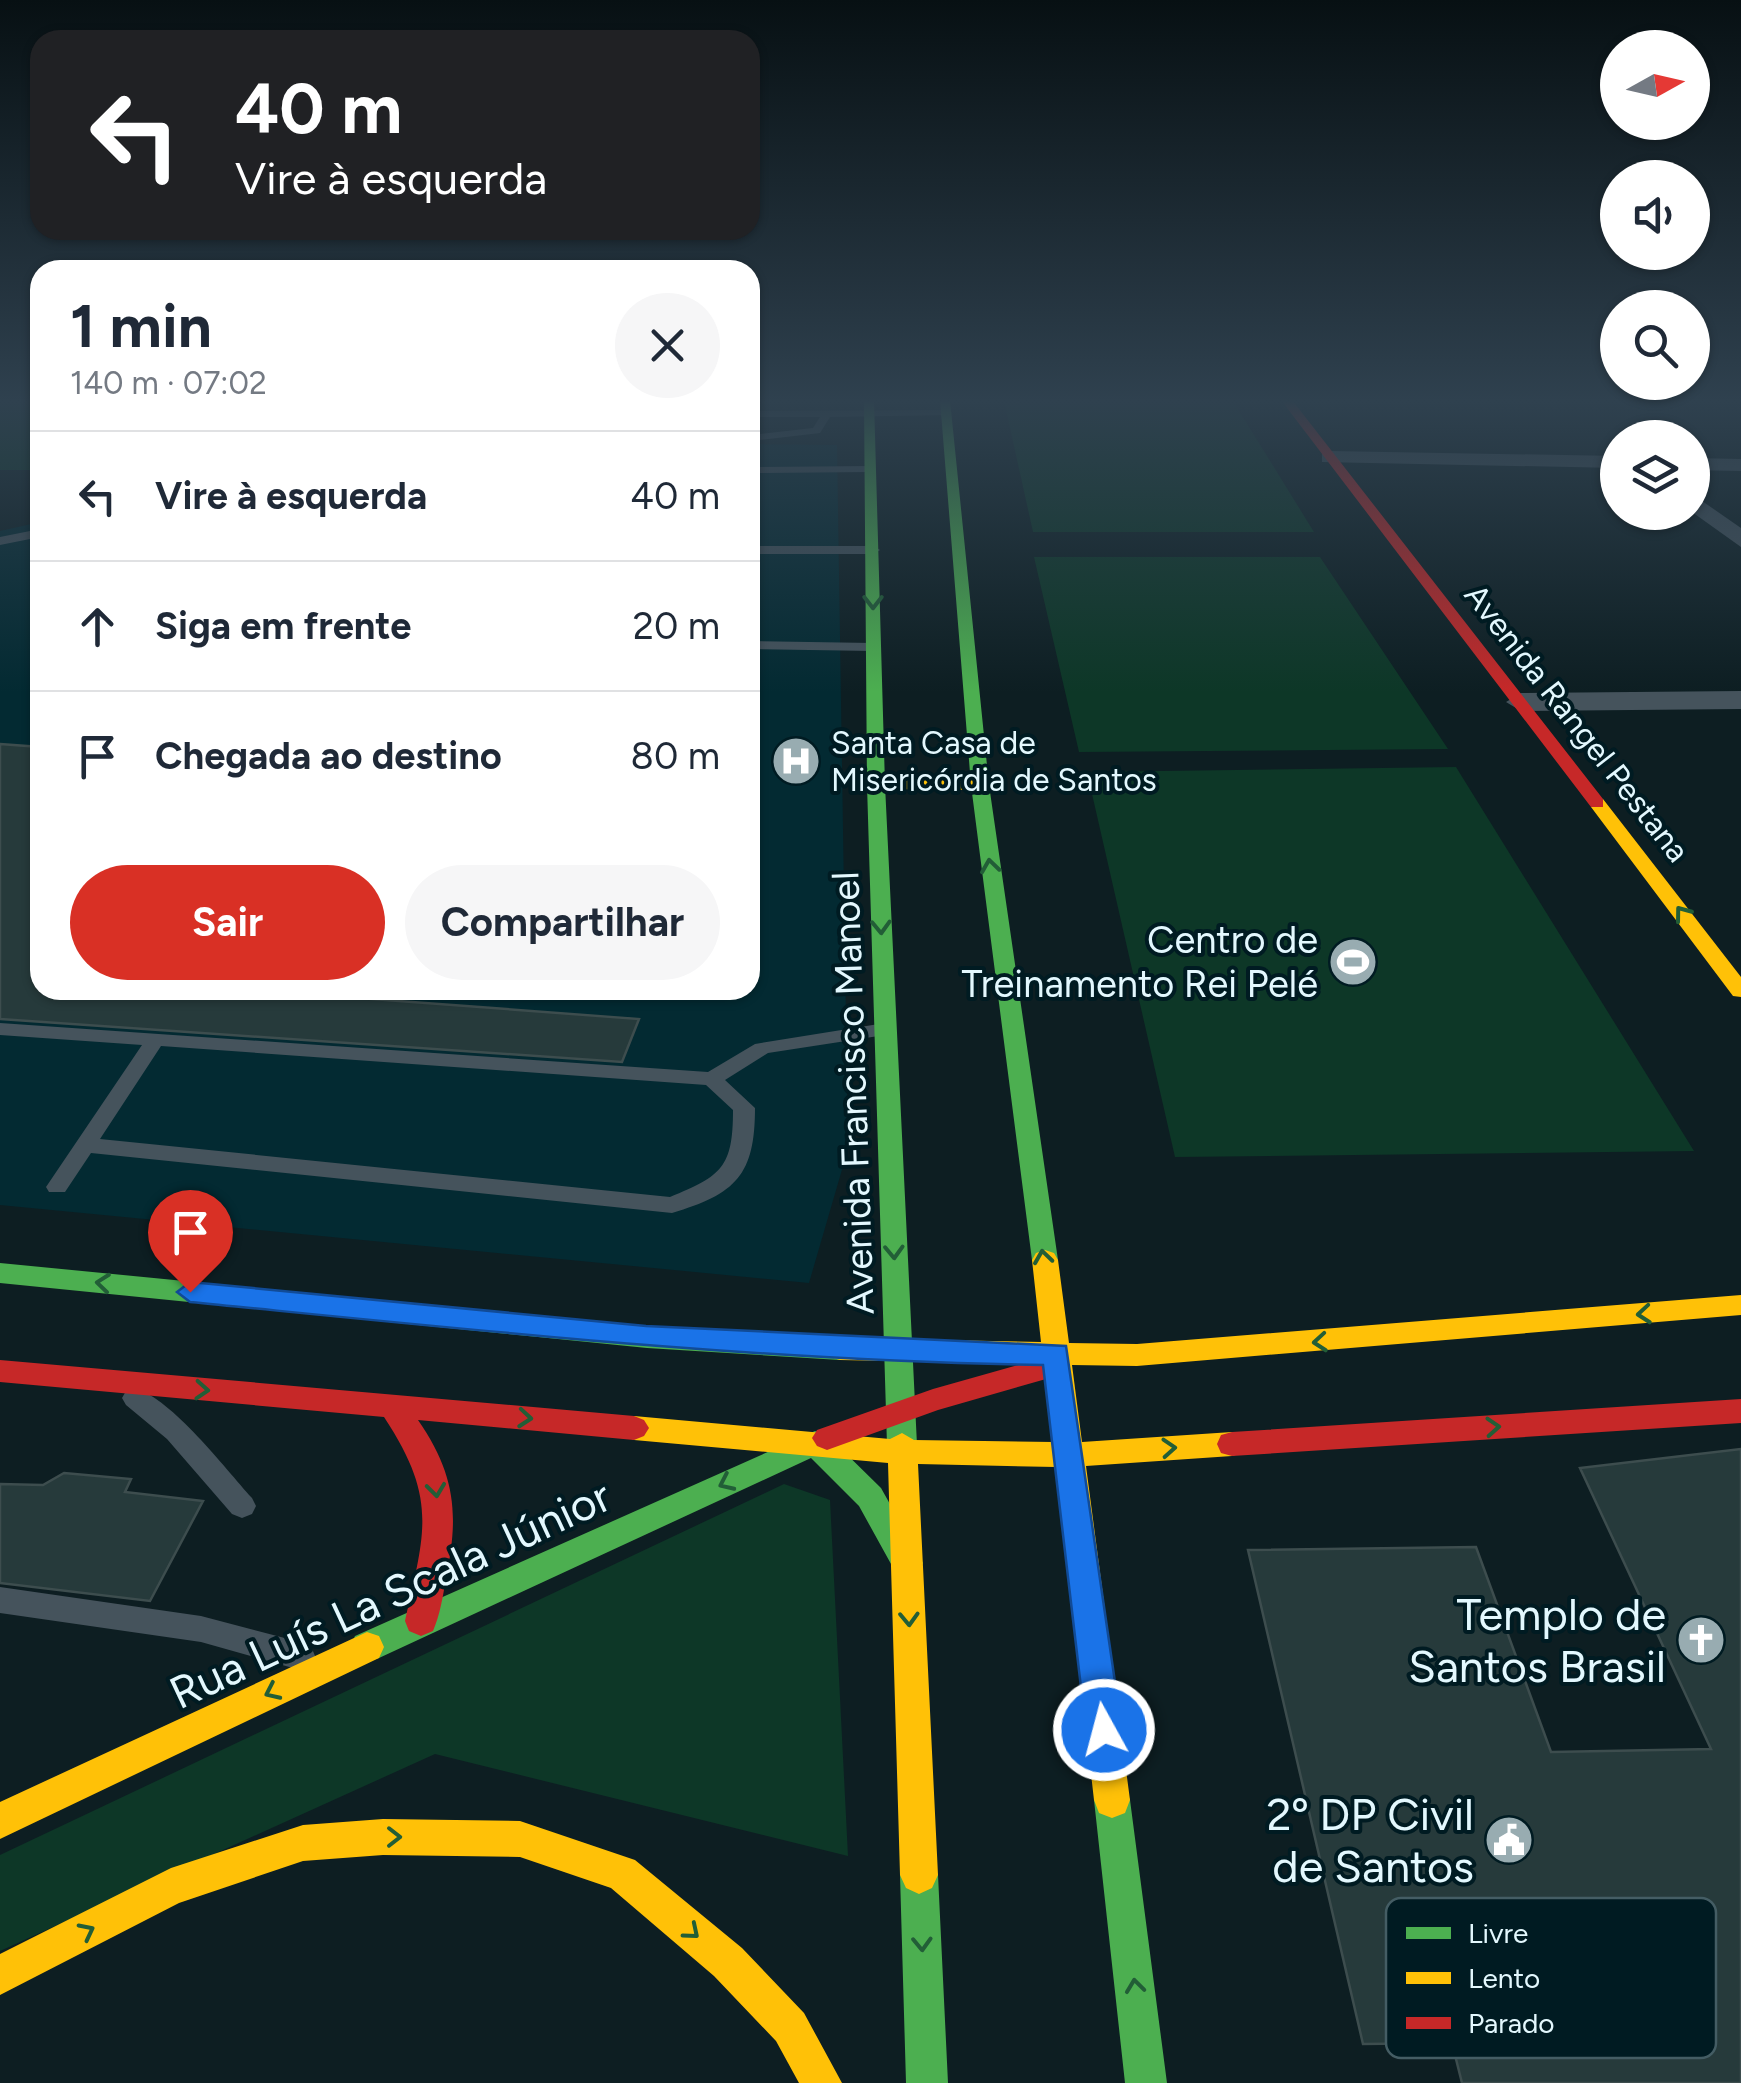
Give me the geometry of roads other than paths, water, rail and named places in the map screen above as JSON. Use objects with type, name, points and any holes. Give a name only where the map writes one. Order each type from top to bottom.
[{"type":"street","name":"Avenida Francisco Manoel","points":[[870,497],[873,647],[886,785],[885,1029],[927,2083]]},
{"type":"street","points":[[947,497],[975,785],[1071,1455],[1146,2083]]},
{"type":"street","name":"Avenida Rangel Pestana","points":[[1361,497],[1741,991]]},
{"type":"street","points":[[1710,515],[1741,540]]},
{"type":"street","points":[[1521,702],[1741,700]]},
{"type":"street","points":[[886,785],[975,785]]},
{"type":"street","points":[[0,1273],[646,1336],[1056,1360],[1741,1305]]},
{"type":"street","name":"Rua Luís La Scala Júnior","points":[[0,1821],[421,1621],[815,1443],[1056,1360]]},
{"type":"street","points":[[0,1371],[903,1452],[1071,1455],[1741,1411]]},
{"type":"street","points":[[392,1405],[427,1455],[439,1485],[438,1532],[421,1621]]},
{"type":"street","points":[[815,1443],[862,1484],[884,1513],[907,1564]]},
{"type":"street","points":[[0,1975],[171,1887],[303,1843],[383,1837],[520,1839],[622,1873],[728,1962],[790,2027],[822,2083]]},
{"type":"lane","points":[[0,540],[30,535]]},
{"type":"lane","points":[[760,550],[874,550]]},
{"type":"lane","points":[[760,645],[873,647]]},
{"type":"lane","points":[[0,1029],[712,1078],[762,1048],[885,1029]]},
{"type":"lane","points":[[57,1188],[157,1038]]},
{"type":"lane","points":[[86,1146],[672,1205],[724,1185],[745,1150],[744,1108],[712,1078]]},
{"type":"lane","points":[[118,1384],[176,1432],[242,1506]]},
{"type":"lane","points":[[0,1600],[202,1629],[331,1664]]},
{"type":"place","name":"Santa Casa de Misericórdia de Santos","points":[[796,761]]},
{"type":"place","name":"Centro de Treinamento Rei Pelé","points":[[1353,962]]},
{"type":"place","name":"Templo de Santos Brasil","points":[[1701,1640]]},
{"type":"place","name":"2º DP Civil de Santos","points":[[1509,1840]]}]
